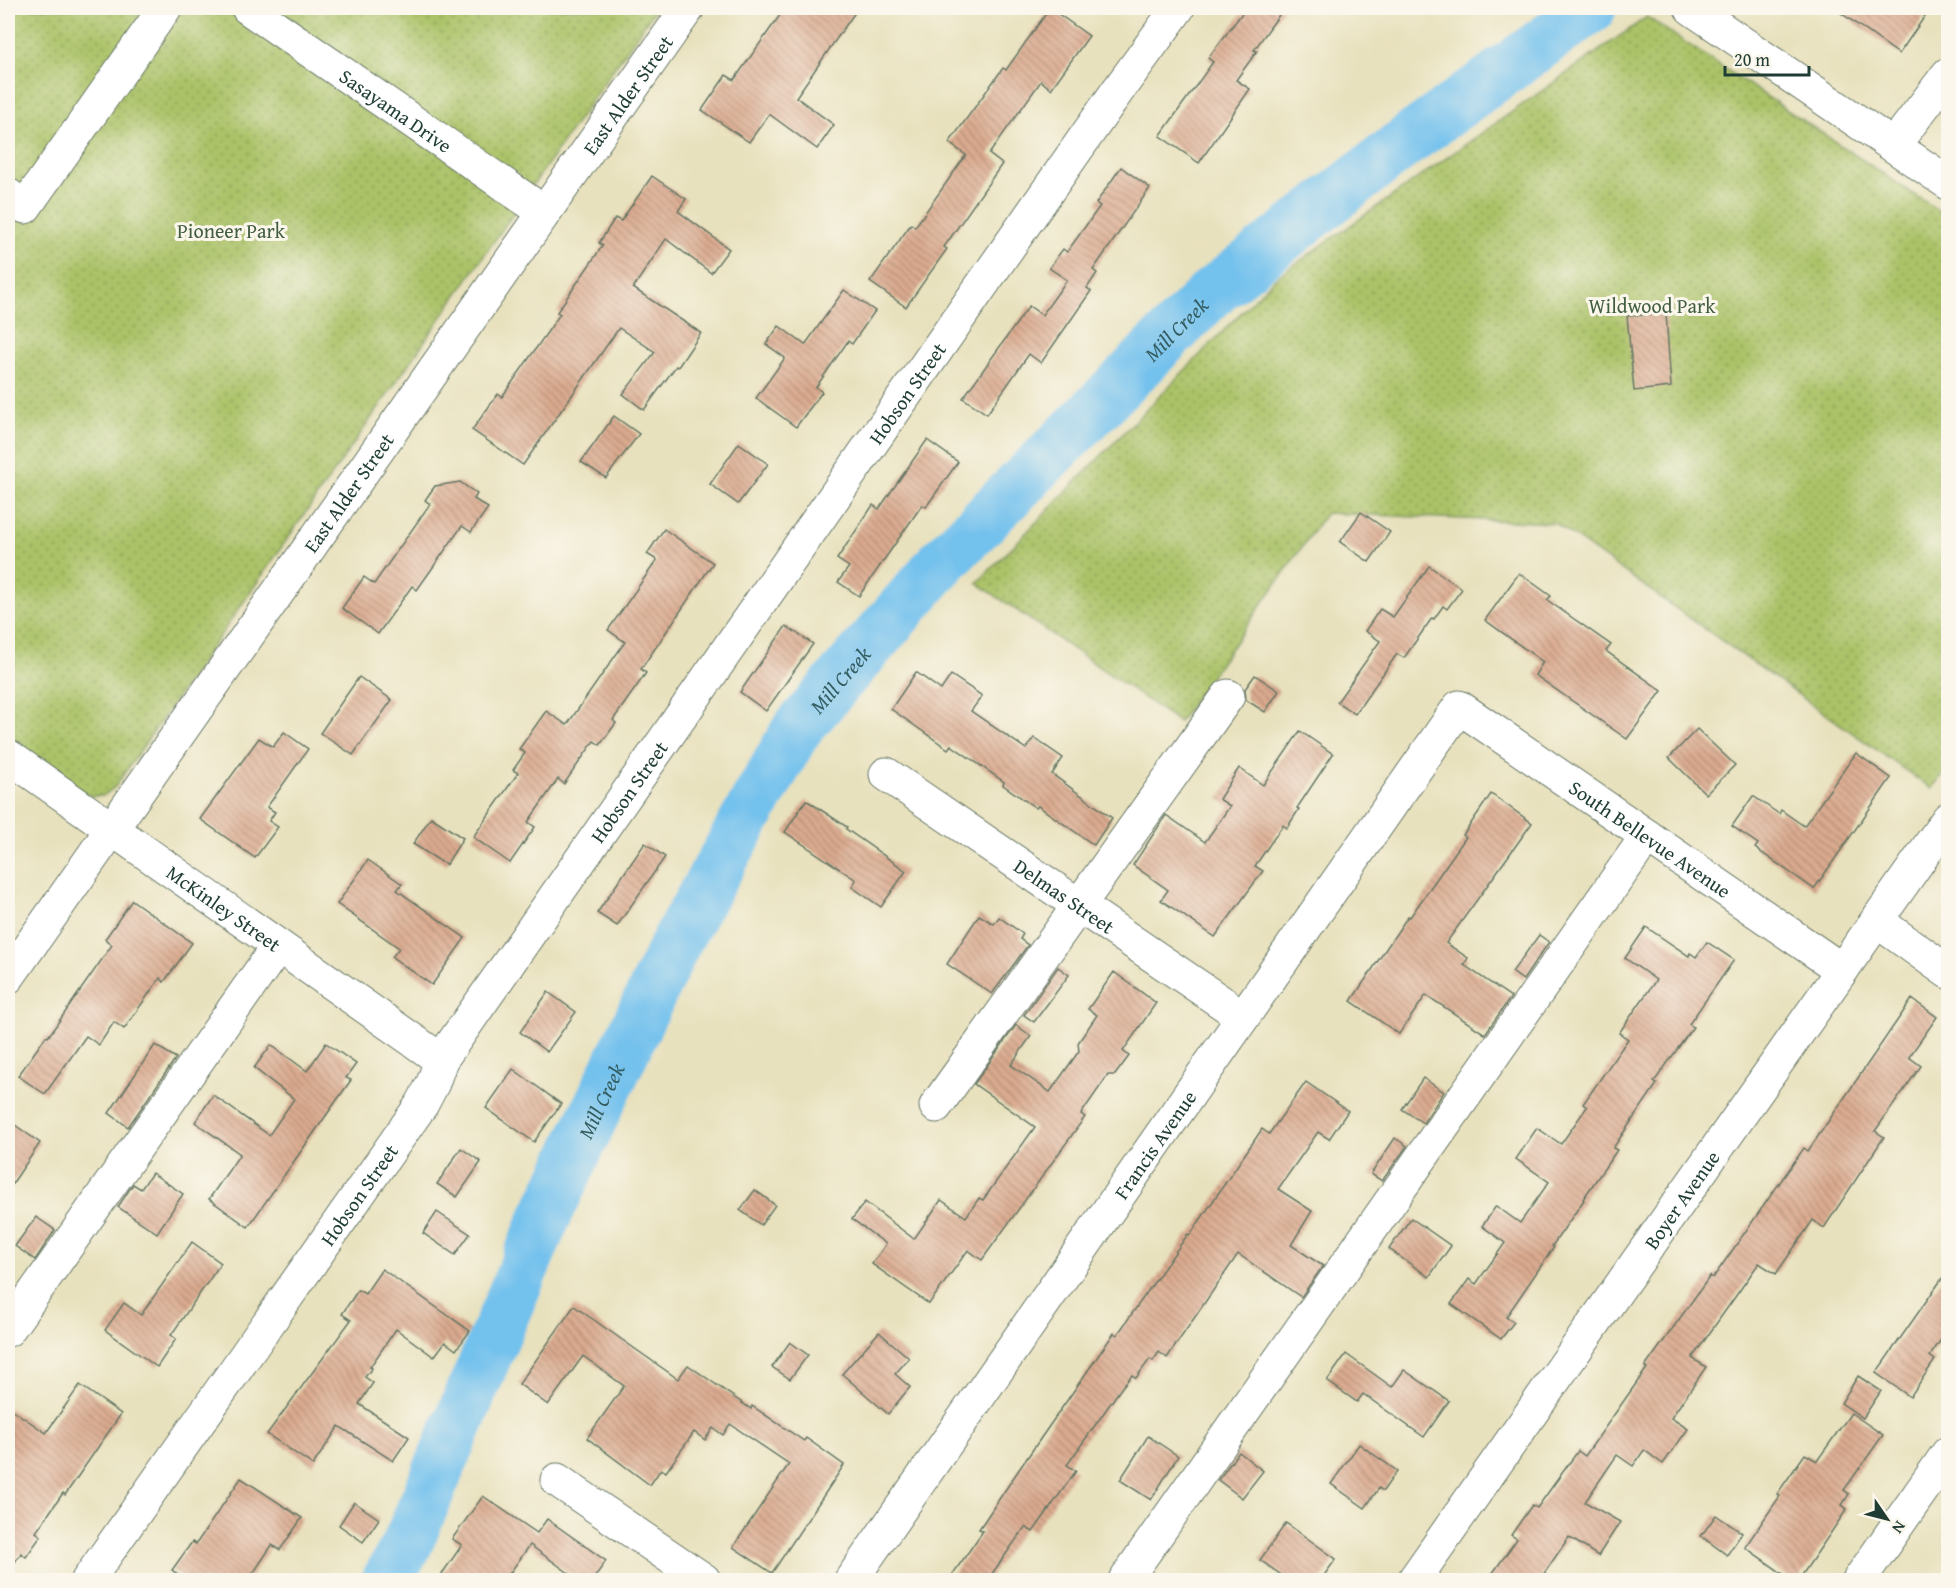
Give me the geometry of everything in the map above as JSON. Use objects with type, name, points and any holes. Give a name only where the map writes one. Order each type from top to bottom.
[{"type":"street","points":[[8,195],[25,207],[165,8]]},
{"type":"street","name":"Sasayama Drive","points":[[248,8],[544,212]]},
{"type":"street","name":"East Alder Street","points":[[8,977],[688,8]]},
{"type":"street","name":"Hobson Street","points":[[87,1581],[422,1104],[441,1060],[1109,103],[1178,8]]},
{"type":"street","points":[[1691,8],[1948,183]]},
{"type":"street","points":[[1894,145],[1948,74]]},
{"type":"street","points":[[936,1106],[1228,696]]},
{"type":"street","name":"South Bellevue Avenue","points":[[1459,707],[1842,970]]},
{"type":"street","name":"Francis Avenue","points":[[851,1581],[1459,707]]},
{"type":"street","name":"McKinley Street","points":[[8,756],[441,1060]]},
{"type":"street","name":"Delmas Street","points":[[886,774],[1243,1017]]},
{"type":"street","name":"Boyer Avenue","points":[[1414,1581],[1948,819]]},
{"type":"street","points":[[1125,1581],[1647,836]]},
{"type":"street","points":[[1876,921],[1948,972]]},
{"type":"street","points":[[8,1330],[278,946]]},
{"type":"street","points":[[1859,1581],[1948,1453]]},
{"type":"street","points":[[557,1480],[704,1581]]},
{"type":"green space","name":"Pioneer Park","points":[[8,8],[656,8],[115,787],[103,796],[90,796],[8,738]]},
{"type":"green space","name":"Wildwood Park","points":[[1647,17],[1948,217],[1948,766],[1932,789],[1555,523],[1326,513],[1179,722],[977,583],[1274,279]]},
{"type":"building","points":[[785,8],[858,8],[796,97],[834,125],[817,149],[769,114],[749,142],[702,110],[726,75],[734,80]]},
{"type":"building","points":[[1050,8],[1089,36],[1051,89],[1041,81],[989,154],[1002,164],[944,247],[947,249],[906,307],[870,282],[911,224],[915,227],[966,155],[949,143],[1003,68],[1006,70]]},
{"type":"building","points":[[1246,8],[1284,8],[1236,80],[1250,89],[1199,163],[1160,136],[1213,62],[1208,58]]},
{"type":"building","points":[[1834,8],[1913,8],[1925,16],[1899,54]]},
{"type":"building","points":[[1121,167],[1150,188],[1093,270],[1097,273],[1087,288],[1091,291],[1041,363],[1029,354],[987,414],[963,398],[1029,306],[1042,315],[1067,280],[1049,268],[1063,249],[1067,252],[1100,206],[1096,203]]},
{"type":"building","points":[[652,176],[686,199],[678,211],[729,249],[711,273],[666,239],[633,288],[701,333],[644,410],[623,394],[655,352],[619,328],[523,465],[472,430],[498,394],[502,397],[560,314],[557,312],[603,245],[599,243],[615,218],[621,221]]},
{"type":"building","points":[[844,290],[875,311],[852,344],[848,341],[816,387],[822,392],[796,427],[756,398],[785,358],[766,344],[779,326],[805,345]]},
{"type":"building","points":[[1666,313],[1671,387],[1634,391],[1627,316]]},
{"type":"building","points":[[614,416],[639,434],[606,478],[581,462]]},
{"type":"building","points":[[927,440],[958,462],[926,507],[922,505],[859,596],[838,582],[849,567],[837,559],[873,505],[879,509]]},
{"type":"building","points":[[739,443],[768,464],[738,504],[710,484]]},
{"type":"building","points":[[460,482],[477,494],[474,499],[488,508],[471,532],[462,526],[417,590],[412,586],[378,634],[342,608],[364,577],[374,584],[430,504],[425,500],[435,486]]},
{"type":"building","points":[[1361,512],[1390,532],[1369,562],[1340,542]]},
{"type":"building","points":[[664,529],[713,563],[641,669],[646,673],[613,720],[616,723],[600,745],[594,741],[564,784],[558,779],[528,822],[535,827],[510,863],[473,837],[518,773],[513,770],[525,753],[519,749],[546,711],[567,725],[625,642],[608,630],[657,560],[647,554]]},
{"type":"building","points":[[1429,566],[1462,589],[1447,609],[1443,606],[1434,619],[1432,618],[1404,658],[1397,654],[1355,714],[1337,702],[1380,641],[1365,631],[1380,609],[1393,617]]},
{"type":"building","points":[[1519,573],[1551,596],[1547,600],[1611,645],[1606,651],[1662,691],[1627,739],[1535,675],[1543,662],[1485,620]]},
{"type":"building","points":[[786,626],[813,644],[766,711],[740,692]]},
{"type":"building","points":[[916,672],[941,690],[951,675],[982,696],[971,711],[1026,749],[1034,738],[1063,758],[1052,774],[1112,818],[1094,845],[1003,785],[1004,782],[951,745],[948,749],[891,709]]},
{"type":"building","points":[[1255,675],[1279,691],[1265,712],[1246,700],[1245,689]]},
{"type":"building","points":[[359,677],[392,700],[353,755],[320,733]]},
{"type":"building","points":[[1697,729],[1735,765],[1706,794],[1669,758]]},
{"type":"building","points":[[1300,731],[1333,754],[1297,808],[1299,809],[1287,828],[1283,825],[1255,866],[1263,871],[1215,937],[1161,900],[1168,890],[1133,865],[1166,815],[1205,842],[1230,806],[1219,799],[1239,768],[1263,785]]},
{"type":"building","points":[[284,732],[308,749],[267,807],[275,812],[269,821],[278,827],[255,858],[200,819],[259,738],[273,747]]},
{"type":"building","points":[[1856,753],[1891,778],[1814,889],[1755,848],[1758,844],[1732,826],[1753,796],[1779,814],[1781,810],[1804,826]]},
{"type":"building","points":[[1491,794],[1532,823],[1446,943],[1468,958],[1464,965],[1511,997],[1485,1034],[1426,995],[1399,1034],[1351,1001],[1408,916],[1410,917],[1466,837],[1463,835]]},
{"type":"building","points":[[806,800],[906,871],[881,907],[852,887],[856,880],[785,832]]},
{"type":"building","points":[[431,817],[463,838],[446,865],[413,844]]},
{"type":"building","points":[[645,843],[665,857],[617,926],[597,913]]},
{"type":"building","points":[[368,860],[402,884],[397,890],[465,938],[432,985],[392,957],[399,948],[337,904]]},
{"type":"building","points":[[132,900],[192,943],[164,982],[160,978],[124,1029],[114,1022],[99,1045],[86,1036],[45,1094],[18,1076],[112,945],[105,939]]},
{"type":"building","points":[[979,915],[994,924],[999,917],[1023,934],[1020,939],[1028,945],[992,994],[947,964]]},
{"type":"building","points":[[1646,927],[1689,956],[1690,953],[1696,957],[1707,942],[1734,960],[1689,1024],[1693,1027],[1654,1082],[1657,1084],[1613,1148],[1617,1150],[1506,1317],[1514,1322],[1501,1339],[1451,1304],[1469,1279],[1476,1284],[1505,1243],[1482,1226],[1496,1206],[1520,1223],[1549,1182],[1516,1159],[1537,1128],[1561,1144],[1587,1107],[1583,1104],[1628,1039],[1619,1033],[1656,980],[1625,958]]},
{"type":"building","points":[[1539,935],[1549,942],[1523,980],[1512,972]]},
{"type":"building","points":[[1058,967],[1069,975],[1034,1022],[1024,1015]]},
{"type":"building","points":[[1114,972],[1156,1003],[1123,1051],[1129,1056],[1115,1075],[1108,1075],[1081,1114],[1085,1117],[982,1260],[968,1250],[929,1304],[872,1264],[886,1244],[852,1219],[865,1202],[914,1239],[941,1200],[966,1217],[979,1198],[983,1200],[1035,1127],[974,1084],[1016,1025],[1031,1036],[1011,1065],[1050,1092],[1079,1051],[1078,1043],[1097,1015],[1088,1009]]},
{"type":"building","points":[[548,992],[576,1012],[547,1052],[520,1032]]},
{"type":"building","points":[[1912,999],[1937,1017],[1909,1057],[1921,1066],[1875,1131],[1884,1137],[1824,1228],[1813,1220],[1776,1274],[1759,1263],[1692,1358],[1706,1367],[1671,1418],[1688,1429],[1663,1464],[1644,1450],[1633,1466],[1617,1455],[1585,1502],[1620,1522],[1598,1556],[1569,1537],[1539,1581],[1487,1581],[1517,1539],[1511,1535],[1532,1505],[1537,1508],[1578,1451],[1585,1456],[1710,1276],[1713,1278],[1804,1148],[1808,1151]]},
{"type":"building","points":[[326,1043],[356,1064],[346,1078],[351,1080],[248,1227],[209,1199],[240,1154],[195,1122],[213,1095],[269,1135],[294,1099],[254,1068],[271,1045],[307,1071]]},
{"type":"building","points":[[155,1045],[176,1058],[128,1127],[109,1113]]},
{"type":"building","points":[[513,1069],[561,1104],[534,1142],[486,1108]]},
{"type":"building","points":[[1423,1078],[1444,1092],[1423,1123],[1402,1109]]},
{"type":"building","points":[[1306,1082],[1348,1111],[1329,1139],[1318,1132],[1278,1189],[1312,1211],[1291,1245],[1323,1266],[1301,1297],[1238,1254],[1167,1358],[1159,1352],[1153,1361],[1150,1359],[1136,1378],[1132,1375],[1122,1387],[1067,1465],[1076,1471],[1033,1532],[1025,1527],[987,1581],[948,1581],[983,1531],[979,1529],[1114,1333],[1117,1335],[1188,1234],[1190,1235],[1262,1129],[1269,1134]]},
{"type":"building","points":[[8,1120],[40,1143],[8,1190]]},
{"type":"building","points":[[1395,1138],[1407,1146],[1382,1181],[1371,1174]]},
{"type":"building","points":[[461,1148],[481,1162],[457,1197],[437,1184]]},
{"type":"building","points":[[152,1173],[183,1194],[157,1233],[118,1207],[133,1184],[141,1189]]},
{"type":"building","points":[[755,1190],[775,1205],[761,1225],[740,1210]]},
{"type":"building","points":[[437,1212],[470,1234],[455,1255],[423,1233]]},
{"type":"building","points":[[36,1217],[55,1230],[35,1260],[15,1246]]},
{"type":"building","points":[[1411,1218],[1451,1246],[1429,1277],[1389,1249]]},
{"type":"building","points":[[192,1242],[221,1263],[171,1335],[176,1339],[157,1367],[105,1330],[124,1303],[141,1315]]},
{"type":"building","points":[[382,1269],[470,1331],[456,1350],[445,1342],[434,1357],[396,1329],[365,1377],[373,1383],[359,1404],[409,1437],[393,1461],[339,1426],[313,1465],[267,1434],[351,1320],[342,1314],[358,1290],[365,1294]]},
{"type":"building","points":[[1948,1270],[1948,1329],[1930,1356],[1935,1360],[1910,1397],[1876,1373]]},
{"type":"building","points":[[574,1306],[678,1379],[688,1365],[751,1409],[752,1406],[804,1441],[806,1438],[844,1465],[772,1573],[733,1547],[789,1464],[730,1424],[723,1435],[713,1428],[705,1440],[694,1432],[666,1472],[661,1469],[650,1485],[587,1438],[624,1386],[583,1356],[548,1405],[519,1384]]},
{"type":"building","points":[[879,1332],[909,1358],[895,1374],[910,1387],[888,1414],[842,1374]]},
{"type":"building","points":[[790,1342],[808,1355],[790,1379],[772,1367]]},
{"type":"building","points":[[1346,1354],[1392,1387],[1404,1370],[1449,1401],[1424,1437],[1363,1394],[1357,1402],[1327,1381]]},
{"type":"building","points":[[1858,1376],[1881,1391],[1863,1418],[1841,1403]]},
{"type":"building","points":[[80,1385],[121,1414],[65,1495],[63,1493],[36,1532],[41,1536],[26,1557],[21,1553],[8,1572],[8,1407],[46,1433]]},
{"type":"building","points":[[1851,1413],[1883,1435],[1844,1490],[1849,1494],[1842,1505],[1847,1509],[1798,1581],[1793,1581],[1745,1547],[1780,1496],[1777,1494],[1805,1454],[1817,1461]]},
{"type":"building","points":[[1148,1436],[1178,1456],[1151,1500],[1120,1480]]},
{"type":"building","points":[[1359,1444],[1397,1471],[1383,1491],[1379,1488],[1365,1508],[1331,1484]]},
{"type":"building","points":[[1239,1452],[1263,1471],[1242,1498],[1218,1480]]},
{"type":"building","points":[[241,1478],[302,1518],[280,1550],[272,1545],[248,1581],[187,1581],[172,1570],[192,1542],[196,1544]]},
{"type":"building","points":[[483,1496],[537,1533],[547,1519],[606,1561],[592,1581],[580,1581],[530,1545],[504,1581],[437,1581],[462,1545],[452,1539]]},
{"type":"building","points":[[354,1502],[379,1519],[363,1542],[339,1525]]},
{"type":"building","points":[[1716,1515],[1742,1533],[1727,1555],[1701,1536]]},
{"type":"building","points":[[1286,1523],[1336,1559],[1320,1581],[1290,1581],[1260,1560]]},
{"type":"waterway","name":"Mill Creek","points":[[387,1580],[406,1547],[541,1227],[676,942],[797,729],[943,561],[1214,291],[1408,140],[1591,8]]}]
